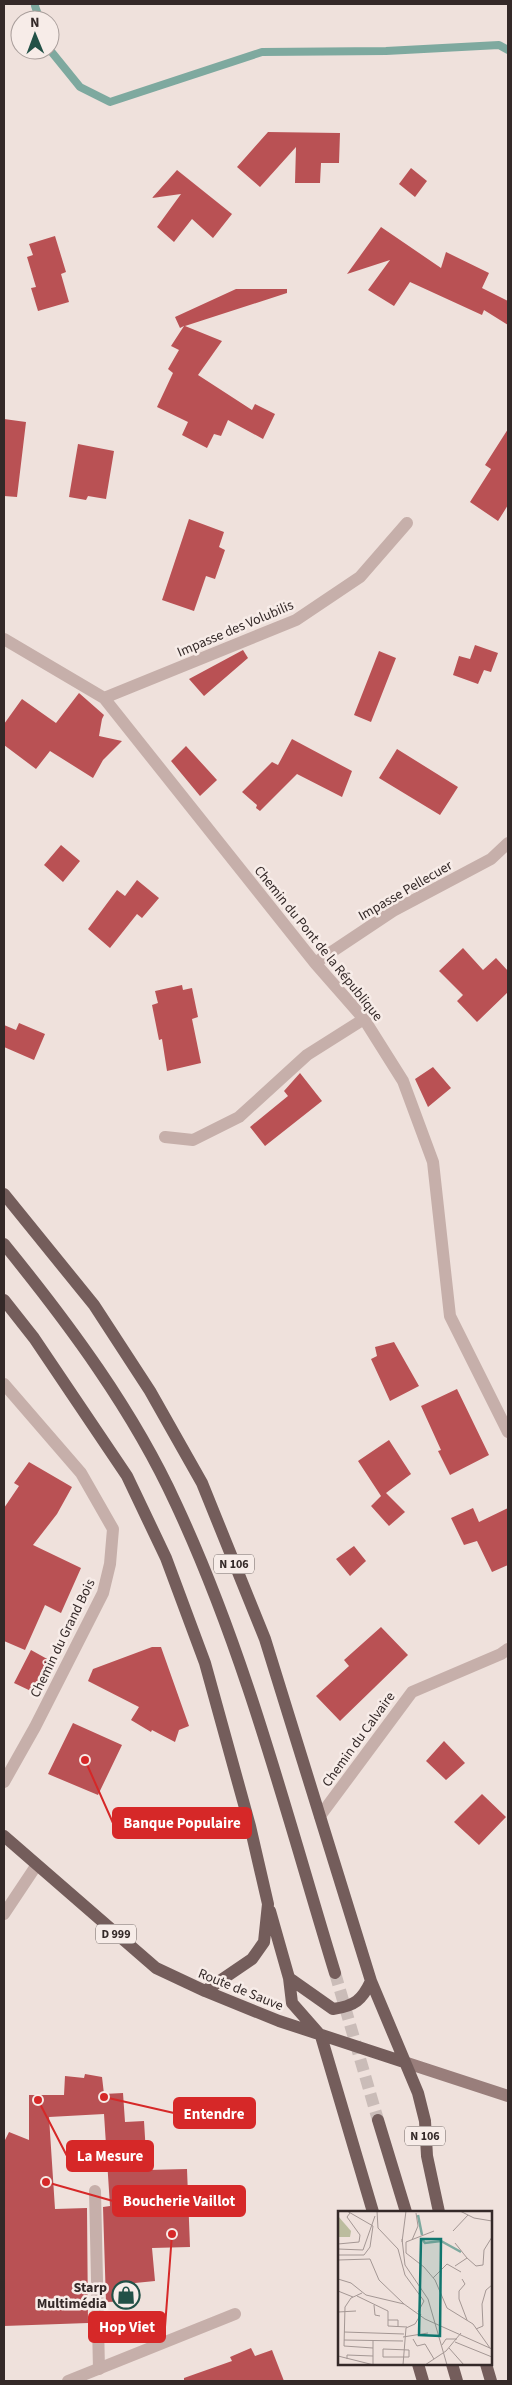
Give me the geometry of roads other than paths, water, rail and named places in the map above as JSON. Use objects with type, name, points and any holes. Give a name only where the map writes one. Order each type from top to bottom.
[{"type":"main road","name":"N 106","points":[[4,1194],[94,1305],[150,1391],[202,1483],[265,1639],[371,1981],[418,2092],[424,2122],[427,2156],[439,2211]]},
{"type":"main road","name":"N 106","points":[[4,1244],[67,1323],[135,1426],[176,1503],[235,1645],[334,1973]]},
{"type":"main road","points":[[4,1300],[34,1338],[127,1476],[166,1558],[204,1663],[250,1826],[268,1904],[289,1978],[292,2003],[321,2036],[373,2211]]},
{"type":"main road","name":"Route de Sauve","points":[[4,1836],[36,1866],[156,1968],[205,1992],[321,2036],[508,2096]]},
{"type":"main road","points":[[205,1992],[252,1959],[264,1942],[268,1904]]},
{"type":"main road","points":[[289,1978],[333,2009],[350,2006],[365,1994],[371,1981]]},
{"type":"main road","name":"N 106","points":[[378,2120],[406,2211]]},
{"type":"main road","points":[[418,2365],[423,2381]]},
{"type":"main road","points":[[452,2365],[457,2381]]},
{"type":"main road","points":[[486,2365],[492,2381]]},
{"type":"street","name":"Impasse des Volubilis","points":[[104,698],[296,620],[360,577],[407,523]]},
{"type":"street","name":"Chemin du Pont de la République","points":[[4,639],[104,698],[315,963],[364,1019],[403,1081],[433,1162],[450,1316],[508,1432]]},
{"type":"street","name":"Impasse Pellecuer","points":[[315,963],[393,911],[491,859],[508,843]]},
{"type":"street","points":[[166,1137],[193,1140],[239,1117],[307,1054],[364,1019]]},
{"type":"street","name":"Chemin du Grand Bois","points":[[4,1384],[81,1473],[113,1529],[110,1564],[103,1593],[35,1727],[4,1782]]},
{"type":"street","name":"Chemin du Calvaire","points":[[320,1816],[412,1692],[501,1654],[508,1649]]},
{"type":"street","points":[[4,1914],[36,1866]]},
{"type":"street","points":[[95,2191],[99,2369]]},
{"type":"street","points":[[68,2381],[235,2314]]},
{"type":"waterway","points":[[35,6],[36,10]]},
{"type":"waterway","points":[[58,60],[80,87],[110,102],[262,52],[386,51],[499,45],[508,50]]},
{"type":"tunnel","points":[[335,1973],[378,2120]]},
{"type":"place","name":"Banque Populaire","points":[[85,1760]]},
{"type":"place","name":"Entendre","points":[[104,2097]]},
{"type":"place","name":"La Mesure","points":[[38,2100]]},
{"type":"place","name":"Boucherie Vaillot","points":[[46,2182]]},
{"type":"place","name":"Hop Viet","points":[[172,2234]]},
{"type":"place","name":"Starp Multimédia","points":[[126,2295]]}]
